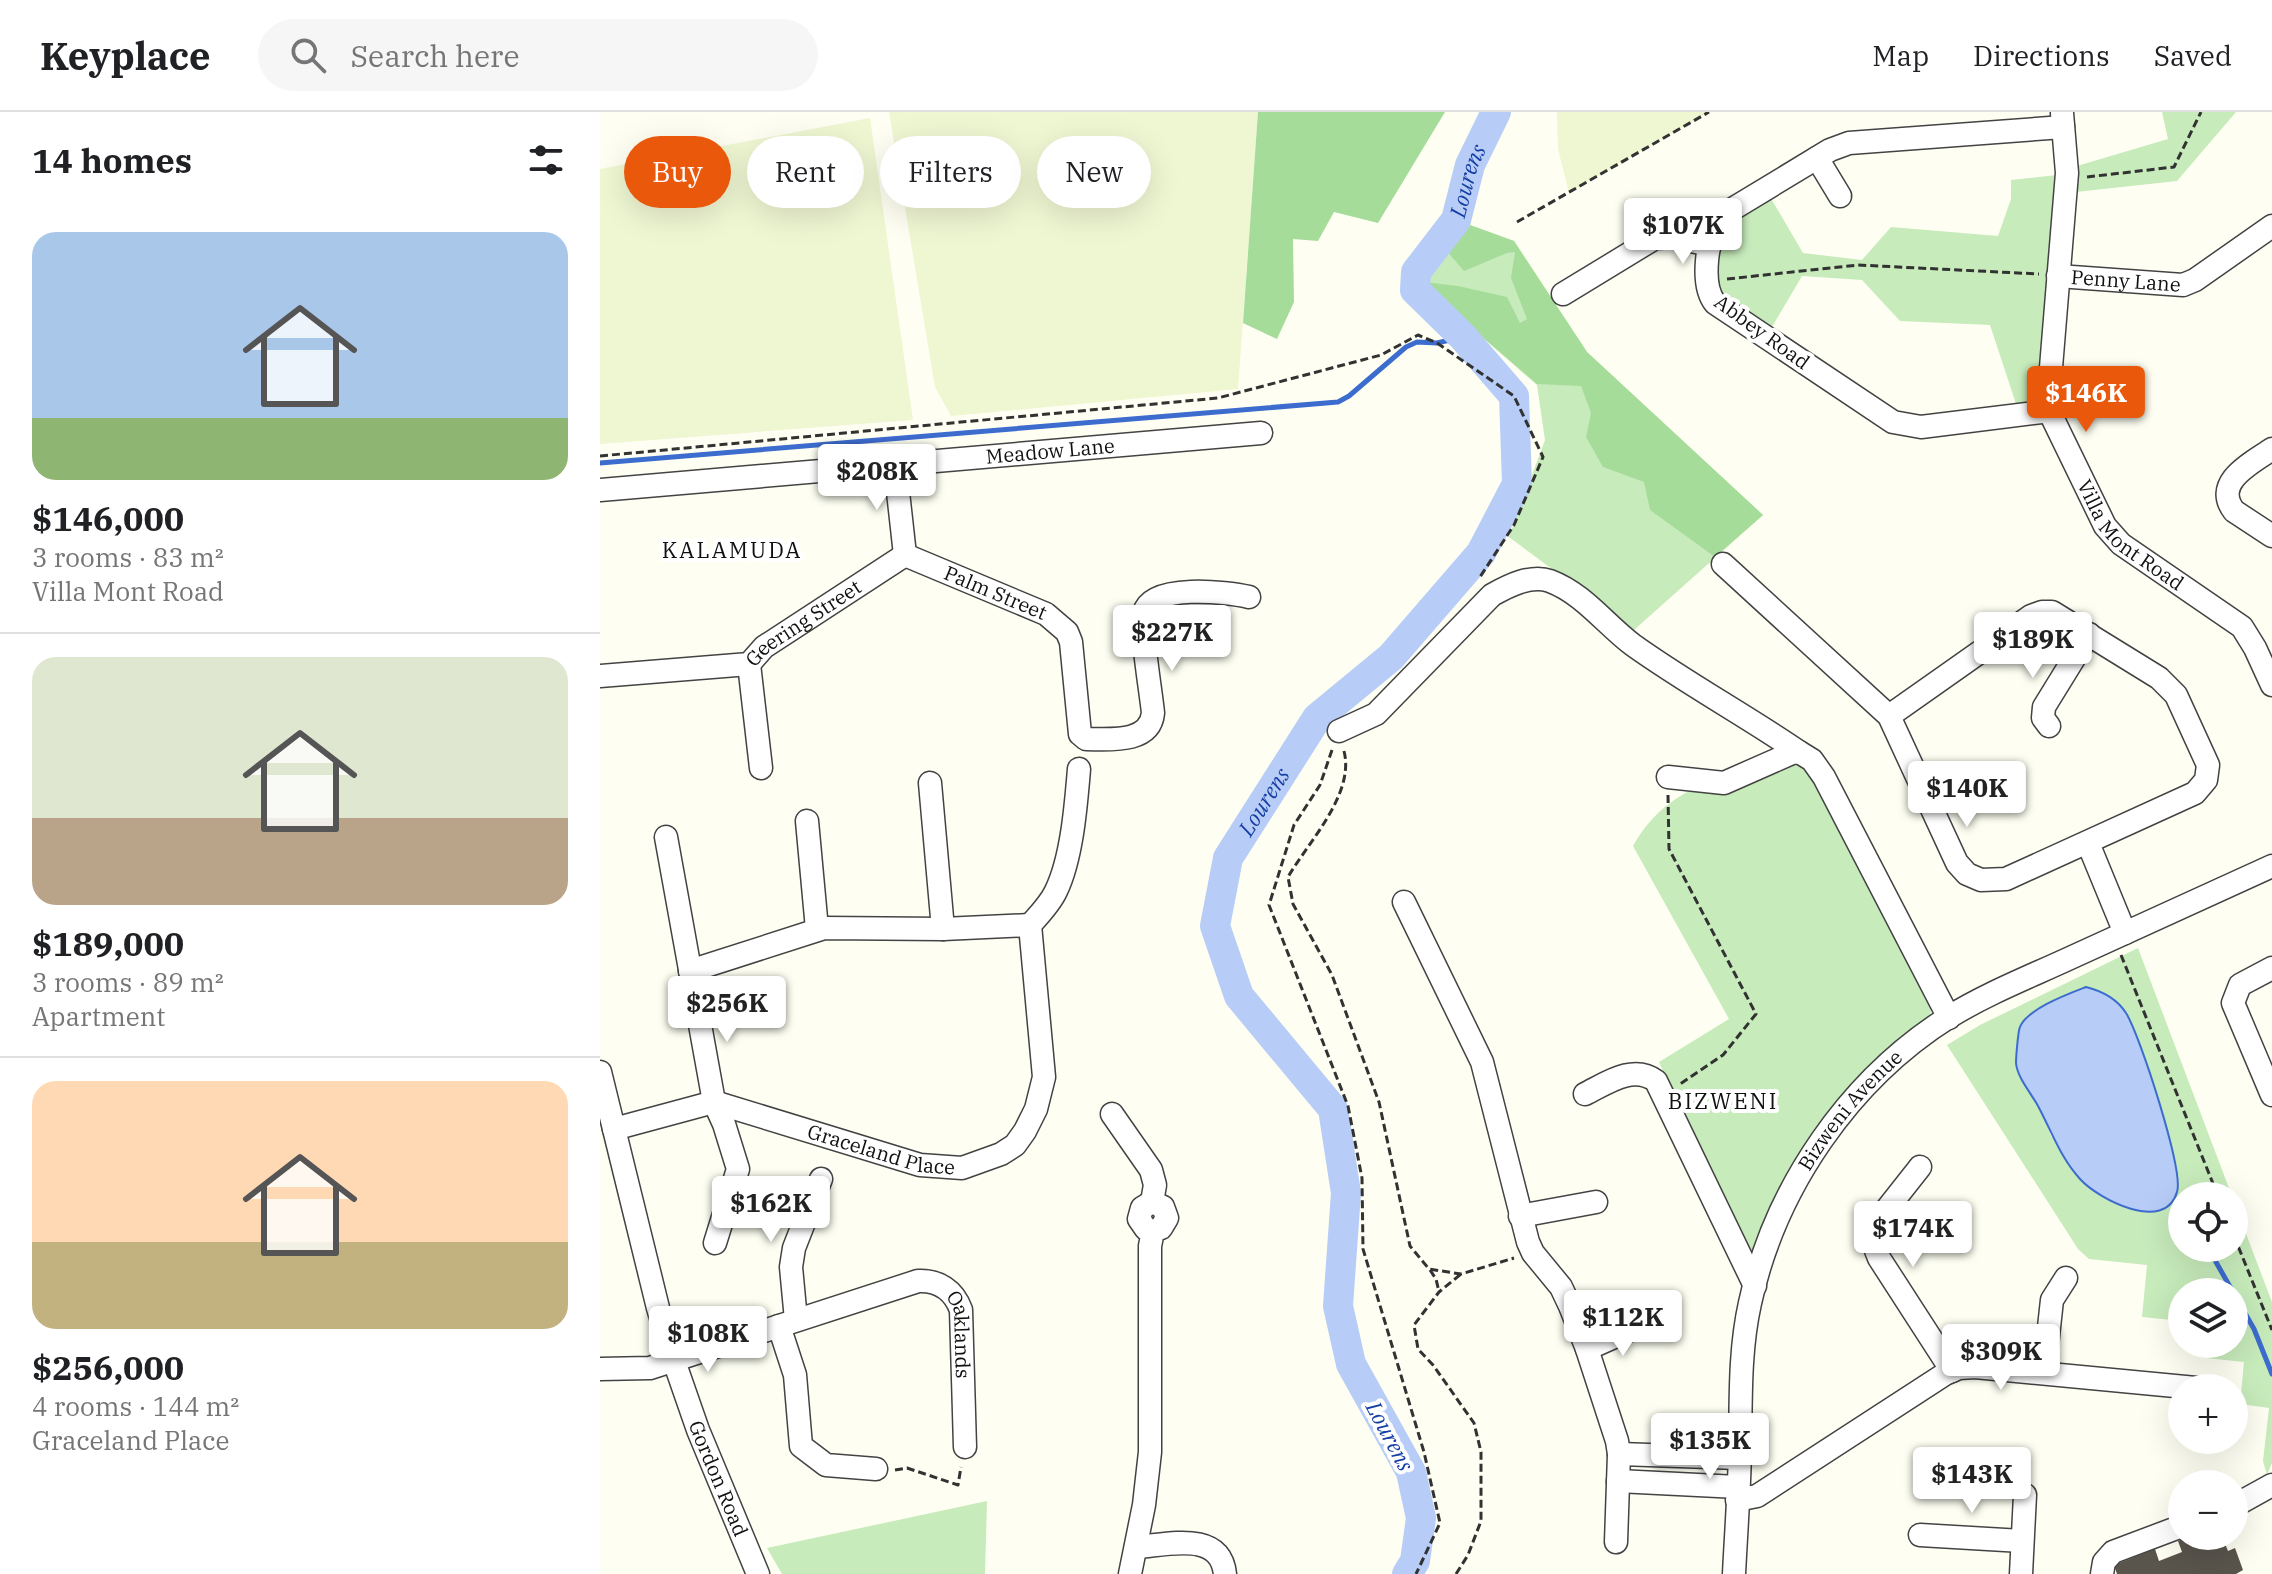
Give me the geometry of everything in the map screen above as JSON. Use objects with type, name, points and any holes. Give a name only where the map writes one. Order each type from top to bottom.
[{"type":"street","name":"Villa Mont Road","points":[[2063,119],[2067,180],[2050,411],[2105,526],[2113,536],[2129,550],[2234,619],[2264,644],[2272,685]]},
{"type":"street","name":"Abbey Road","points":[[2050,411],[1921,427],[1893,422],[1720,307],[1711,298],[1706,281],[1713,231],[1721,216],[1839,146],[2063,119]]},
{"type":"street","points":[[1817,158],[1840,196]]},
{"type":"street","name":"Penny Lane","points":[[2058,276],[2183,285],[2195,280],[2272,226]]},
{"type":"street","points":[[1563,294],[1655,238],[1672,237],[1710,245]]},
{"type":"street","name":"Meadow Lane","points":[[600,490],[1261,433]]},
{"type":"street","points":[[2272,449],[2233,477],[2228,492],[2234,511],[2272,536]]},
{"type":"street","points":[[895,465],[905,555]]},
{"type":"street","name":"Geering Street","points":[[600,676],[749,664],[764,647],[905,555]]},
{"type":"street","name":"Palm Street","points":[[905,555],[1046,614],[1067,632],[1074,654],[1082,738],[1089,739],[1134,736],[1143,733],[1152,723],[1143,618],[1150,603],[1159,597],[1202,591],[1249,597]]},
{"type":"street","points":[[1723,564],[1889,716],[1957,863],[1967,874],[1990,882],[2006,879],[2195,793],[2208,773],[2205,757],[2182,706],[2168,686],[2057,614],[2047,611],[2036,614],[1889,716]]},
{"type":"street","points":[[1339,731],[1376,714],[1492,595],[1509,585],[1528,580],[1548,580],[1582,600],[1632,644],[1812,760],[1824,777],[1949,1018]]},
{"type":"street","points":[[2049,726],[2043,718],[2044,707],[2089,634]]},
{"type":"street","points":[[749,664],[761,768]]},
{"type":"street","points":[[1668,777],[1724,783],[1736,780],[1778,757],[1799,752]]},
{"type":"street","points":[[690,971],[817,929],[1030,925],[1048,905],[1060,881],[1079,769]]},
{"type":"street","points":[[930,783],[943,929]]},
{"type":"street","points":[[807,821],[817,929]]},
{"type":"street","points":[[666,837],[714,1102],[738,1169],[715,1243]]},
{"type":"street","points":[[2088,843],[2120,936]]},
{"type":"street","name":"Bizweni Avenue","points":[[1734,1574],[1742,1354],[1755,1286],[1776,1222],[1811,1156],[1829,1130],[1856,1096],[1884,1069],[1949,1018],[2272,866]]},
{"type":"street","points":[[1404,902],[1482,1062],[1520,1216],[1533,1253],[1561,1287],[1587,1349],[1619,1454],[1616,1542]]},
{"type":"street","name":"Graceland Place","points":[[714,1102],[920,1165],[962,1168],[1001,1154],[1015,1145],[1025,1131],[1036,1109],[1044,1077],[1030,925]]},
{"type":"street","points":[[2272,968],[2240,985],[2233,1003],[2272,1095]]},
{"type":"street","name":"Gordon Road","points":[[600,1072],[674,1361],[698,1430],[758,1569]]},
{"type":"street","points":[[1585,1094],[1618,1077],[1639,1074],[1656,1081],[1755,1286]]},
{"type":"street","points":[[614,1129],[714,1102]]},
{"type":"street","points":[[1112,1114],[1151,1170],[1155,1185],[1152,1202],[1142,1208],[1139,1219],[1142,1226],[1153,1231],[1149,1271],[1150,1452],[1130,1574]]},
{"type":"street","points":[[1920,1167],[1879,1219],[1873,1240],[1879,1258],[1952,1371]]},
{"type":"street","points":[[821,1179],[794,1248],[791,1267],[788,1323],[801,1446],[826,1465],[876,1469]]},
{"type":"street","points":[[1520,1216],[1596,1202]]},
{"type":"street","points":[[2044,1373],[2052,1300],[2066,1278]]},
{"type":"street","name":"Oaklands","points":[[600,1369],[636,1370],[674,1361],[928,1280],[947,1289],[958,1301],[961,1310],[965,1447]]},
{"type":"street","points":[[1587,1349],[1641,1325]]},
{"type":"street","points":[[1618,1481],[1757,1496],[1952,1371],[1975,1367],[2168,1385]]},
{"type":"street","points":[[1619,1454],[1740,1458]]},
{"type":"street","points":[[2248,1498],[2272,1485]]},
{"type":"street","points":[[2021,1574],[2025,1495]]},
{"type":"street","points":[[2102,1574],[2104,1562],[2113,1552],[2168,1531]]},
{"type":"street","points":[[1920,1535],[2022,1541]]},
{"type":"street","points":[[1136,1547],[1206,1545],[1219,1554],[1225,1574]]},
{"type":"path","points":[[1517,222],[1709,112]]},
{"type":"path","points":[[2067,180],[2174,167],[2201,112]]},
{"type":"path","points":[[1706,281],[1858,265],[1993,270],[2058,276]]},
{"type":"path","points":[[600,456],[1218,398],[1381,355],[1418,335],[1437,343],[1514,396],[1543,457],[1514,525],[1480,578]]},
{"type":"path","points":[[1339,731],[1346,762],[1339,800],[1288,877],[1290,891],[1293,904],[1332,975],[1379,1102],[1410,1246],[1436,1279],[1439,1292]]},
{"type":"path","points":[[1339,731],[1320,785],[1294,825],[1269,905],[1348,1106],[1362,1178],[1363,1249],[1427,1466],[1440,1523],[1416,1574]]},
{"type":"path","points":[[1664,1095],[1723,1055],[1756,1014],[1669,849],[1668,777]]},
{"type":"path","points":[[2120,936],[2213,1182]]},
{"type":"path","points":[[1456,1574],[1468,1555],[1481,1521],[1481,1452],[1474,1423],[1418,1349],[1414,1325],[1439,1292],[1461,1274],[1533,1253]]},
{"type":"path","points":[[2245,1262],[2272,1330]]},
{"type":"path","points":[[1429,1269],[1461,1274]]},
{"type":"path","points":[[876,1469],[884,1472],[907,1468],[958,1485],[965,1447]]},
{"type":"green space","points":[[889,112],[1258,112],[1238,389],[951,416],[935,387],[905,208],[1021,208],[1021,136],[893,136]]},
{"type":"green space","points":[[1258,112],[1445,112],[1378,223],[1334,212],[1318,241],[1293,239],[1294,302],[1277,339],[1243,323]]},
{"type":"green space","points":[[1557,112],[1709,112],[1569,193],[1558,149]]},
{"type":"green space","points":[[2162,112],[2236,112],[2177,181],[2076,192],[2077,166],[2168,139]]},
{"type":"green space","points":[[870,118],[880,208],[883,208],[913,420],[600,444],[600,169],[624,164],[624,208],[731,208],[731,144],[747,141],[747,208],[864,208],[864,136],[775,136]]},
{"type":"green space","points":[[2057,175],[2039,393],[2033,403],[2018,410],[1990,325],[1900,321],[1862,280],[1802,276],[1769,332],[1716,295],[1720,229],[1769,195],[1803,253],[1862,260],[1891,227],[1998,236],[2011,199],[2011,180]]},
{"type":"green space","points":[[1470,225],[1514,241],[1587,352],[1763,515],[1634,630],[1509,537],[1545,440],[1537,385],[1437,298],[1424,282],[1444,248]]},
{"type":"green space","points":[[1470,225],[1514,241],[1587,352],[1763,515],[1715,557],[1650,510],[1644,482],[1603,467],[1586,437],[1591,413],[1581,386],[1537,384],[1437,298],[1424,282],[1507,297],[1520,323],[1527,319],[1511,278],[1515,252],[1464,271],[1444,248]]},
{"type":"green space","points":[[1785,761],[1815,769],[1932,998],[1930,1019],[1808,1142],[1775,1199],[1750,1258],[1745,1256],[1659,1062],[1729,1019],[1633,846],[1647,825],[1680,796],[1718,779]]},
{"type":"green space","points":[[2138,948],[2227,1182],[2168,1182],[2168,1262],[2248,1262],[2248,1239],[2272,1302],[2272,1463],[2267,1475],[2263,1461],[2269,1408],[2248,1405],[2248,1374],[2243,1374],[2244,1362],[2206,1358],[2248,1358],[2248,1278],[2168,1278],[2168,1320],[2142,1317],[2147,1265],[2089,1259],[2078,1249],[1947,1045],[1980,1025]],"holes":[[[2109,996],[2131,1023],[2148,1066],[2157,1103],[2152,1212],[2117,1204],[2051,1136],[2016,1062],[2019,1029]]]},
{"type":"green space","points":[[987,1501],[985,1574],[782,1574],[767,1548]]},
{"type":"water","points":[[2086,987],[2109,996],[2126,1013],[2150,1074],[2174,1158],[2177,1182],[2168,1182],[2168,1205],[2146,1212],[2115,1203],[2080,1179],[2062,1153],[2022,1079],[2016,1060],[2020,1027],[2024,1020],[2049,1003]]},
{"type":"building","points":[[2155,1549],[2159,1561],[2182,1552],[2236,1550],[2243,1570],[2236,1574],[2117,1574],[2114,1565]]},
{"type":"waterway","name":"Lourens","points":[[1407,1574],[1415,1561],[1421,1518],[1411,1472],[1351,1364],[1338,1306],[1346,1193],[1333,1109],[1239,996],[1215,926],[1228,858],[1317,718],[1391,657],[1481,553],[1517,484],[1514,396],[1463,337],[1415,290],[1416,272],[1456,220],[1470,165],[1496,112]]},
{"type":"waterway","points":[[600,463],[1338,402],[1406,347],[1417,342],[1437,343],[1463,337]]},
{"type":"waterway","points":[[2216,1262],[2254,1329],[2272,1374]]},
{"type":"district","name":"KALAMUDA","points":[[732,550]]},
{"type":"district","name":"BIZWENI","points":[[1723,1101]]}]
